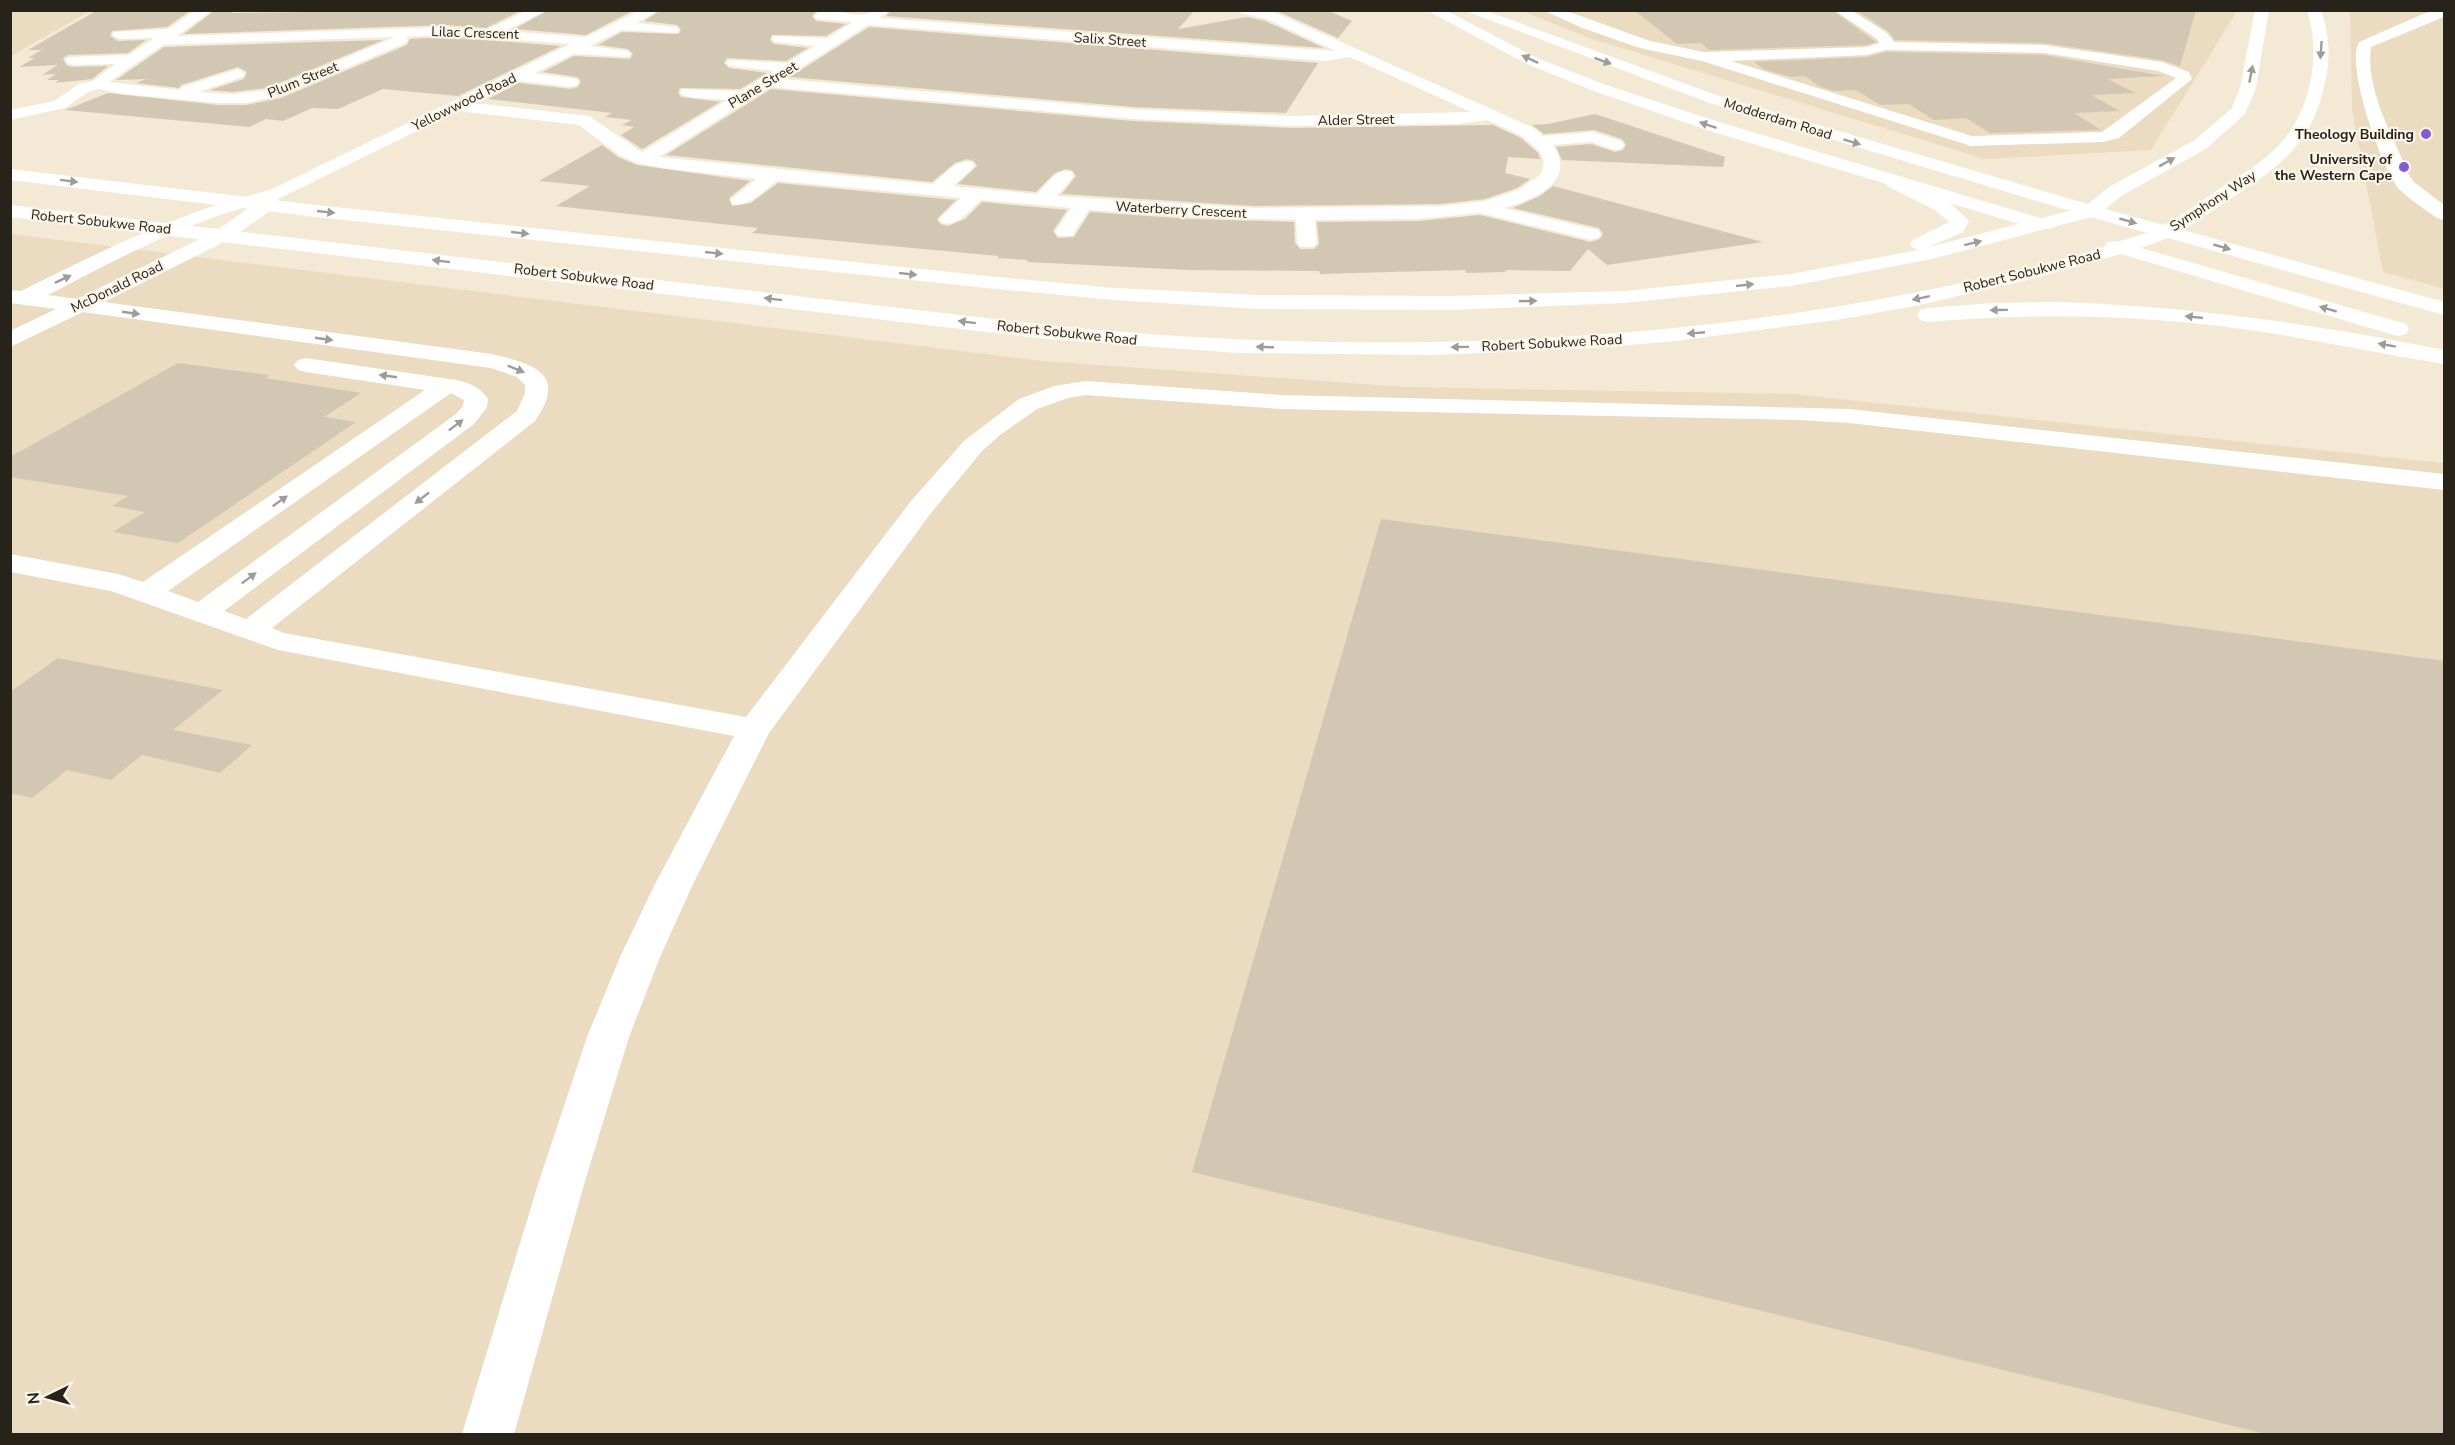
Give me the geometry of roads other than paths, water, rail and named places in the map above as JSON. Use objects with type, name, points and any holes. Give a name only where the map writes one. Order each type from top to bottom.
[{"type":"street","points":[[10,115],[59,105],[93,86],[206,10]]},
{"type":"street","points":[[490,32],[540,10]]},
{"type":"street","name":"Yellowwood Road","points":[[223,235],[272,199],[652,10]]},
{"type":"street","points":[[1246,10],[1270,16],[1528,132],[1541,141],[1593,137],[1615,145]]},
{"type":"street","name":"Modderdam Road","points":[[1433,10],[1532,61],[1600,88],[1894,182],[2043,225]]},
{"type":"street","name":"Modderdam Road","points":[[1470,10],[1713,99],[1928,165],[2091,211]]},
{"type":"street","points":[[1550,10],[1618,35],[1679,53],[1704,57],[1945,135],[1980,142],[2103,137],[2114,134],[2184,79],[2183,75],[2162,68],[2059,50],[1886,46],[1867,51],[1704,57]]},
{"type":"street","points":[[1841,10],[1882,36],[1887,42],[1886,46]]},
{"type":"street","points":[[272,199],[987,282],[1114,294],[1259,302],[1450,303],[1624,297],[1791,280],[1854,269],[1932,253],[2091,211],[2116,191],[2201,144],[2239,110],[2248,88],[2262,10]]},
{"type":"street","name":"Symphony Way","points":[[2165,232],[2255,174],[2284,149],[2299,132],[2312,104],[2320,61],[2322,38],[2314,10]]},
{"type":"street","points":[[2439,12],[2364,45],[2362,77],[2399,173],[2407,186],[2445,214]]},
{"type":"street","name":"Salix Street","points":[[821,16],[873,17],[945,27],[1325,56],[1353,54]]},
{"type":"street","name":"Plane Street","points":[[642,159],[873,17]]},
{"type":"street","points":[[362,34],[378,20]]},
{"type":"street","points":[[268,38],[288,24]]},
{"type":"street","points":[[621,26],[672,30]]},
{"type":"street","points":[[922,42],[945,27]]},
{"type":"street","name":"Lilac Crescent","points":[[119,34],[268,38],[422,32],[490,32],[588,41]]},
{"type":"street","name":"Plum Street","points":[[50,88],[93,86],[241,99],[264,96],[422,32]]},
{"type":"street","points":[[1005,48],[1025,33]]},
{"type":"street","points":[[779,39],[832,43]]},
{"type":"street","points":[[1090,53],[1107,40]]},
{"type":"street","points":[[1175,60],[1191,46]]},
{"type":"street","points":[[572,49],[623,54]]},
{"type":"street","points":[[1264,67],[1275,52]]},
{"type":"street","points":[[74,60],[133,59]]},
{"type":"street","points":[[734,63],[790,68]]},
{"type":"street","name":"Plum Street","points":[[178,94],[237,74]]},
{"type":"street","points":[[517,76],[571,82]]},
{"type":"street","points":[[827,106],[875,76]]},
{"type":"street","name":"Alder Street","points":[[768,82],[1124,113],[1215,118],[1308,121],[1458,119],[1488,114]]},
{"type":"street","points":[[926,109],[958,84]]},
{"type":"street","points":[[1015,118],[1048,90]]},
{"type":"street","points":[[688,92],[745,96]]},
{"type":"street","points":[[1112,126],[1140,97]]},
{"type":"street","points":[[1234,118],[1243,103]]},
{"type":"street","name":"Waterberry Crescent","points":[[456,106],[583,120],[601,129],[625,151],[642,159],[677,165],[1041,201],[1083,204],[1184,204],[1305,214],[1329,206],[1416,213],[1436,204],[1478,207],[1515,197],[1535,189],[1546,180],[1551,172],[1554,159],[1541,141]]},
{"type":"street","points":[[1204,138],[1215,118]]},
{"type":"street","name":"Alder Street","points":[[1404,118],[1413,139]]},
{"type":"street","name":"Alder Street","points":[[1308,121],[1312,142]]},
{"type":"street","points":[[735,170],[761,154]]},
{"type":"street","points":[[835,180],[856,164]]},
{"type":"street","points":[[652,180],[677,165]]},
{"type":"street","points":[[938,190],[966,166]]},
{"type":"street","points":[[10,174],[238,201]]},
{"type":"street","points":[[739,200],[774,174]]},
{"type":"street","points":[[1041,201],[1065,176]]},
{"type":"street","points":[[1854,269],[1956,228],[1959,221],[1952,213],[1894,182]]},
{"type":"street","points":[[852,202],[873,184]]},
{"type":"street","points":[[949,219],[977,194]]},
{"type":"street","name":"Yellowwood Road","points":[[169,229],[238,201],[272,199]]},
{"type":"street","points":[[1065,232],[1083,204]]},
{"type":"street","points":[[1184,204],[1185,229]]},
{"type":"street","points":[[1478,207],[1591,234]]},
{"type":"street","name":"Robert Sobukwe Road","points":[[10,211],[1056,333],[1159,343],[1353,349],[1530,346],[1754,327],[1953,292],[2037,272],[2120,248],[2165,232]]},
{"type":"street","points":[[2091,211],[2445,309]]},
{"type":"street","points":[[1416,213],[1426,231]]},
{"type":"street","points":[[1305,214],[1307,243]]},
{"type":"street","name":"Robert Sobukwe Road","points":[[2043,225],[2445,343]]},
{"type":"street","name":"McDonald Road","points":[[15,299],[169,229]]},
{"type":"street","name":"McDonald Road","points":[[10,339],[223,235]]},
{"type":"street","points":[[15,299],[492,361],[516,367],[530,375],[537,384],[535,404],[526,416],[250,631]]},
{"type":"street","points":[[1754,327],[1827,326],[1990,310],[2085,310],[2189,317],[2313,332],[2445,357]]},
{"type":"street","points":[[10,324],[35,327]]},
{"type":"street","points":[[202,613],[465,419],[475,407],[476,399],[469,392],[446,386],[306,364]]},
{"type":"street","points":[[145,594],[446,386]]},
{"type":"street","points":[[488,1434],[562,1180],[608,1037],[659,915],[754,729],[952,469],[991,430],[1028,404],[1063,391],[1085,388],[1291,402],[1798,412],[2445,482]]},
{"type":"street","points":[[10,563],[118,583],[278,641],[754,729]]},
{"type":"place","name":"Theology Building","points":[[2426,134]]},
{"type":"place","name":"University of the Western Cape","points":[[2404,167]]}]
